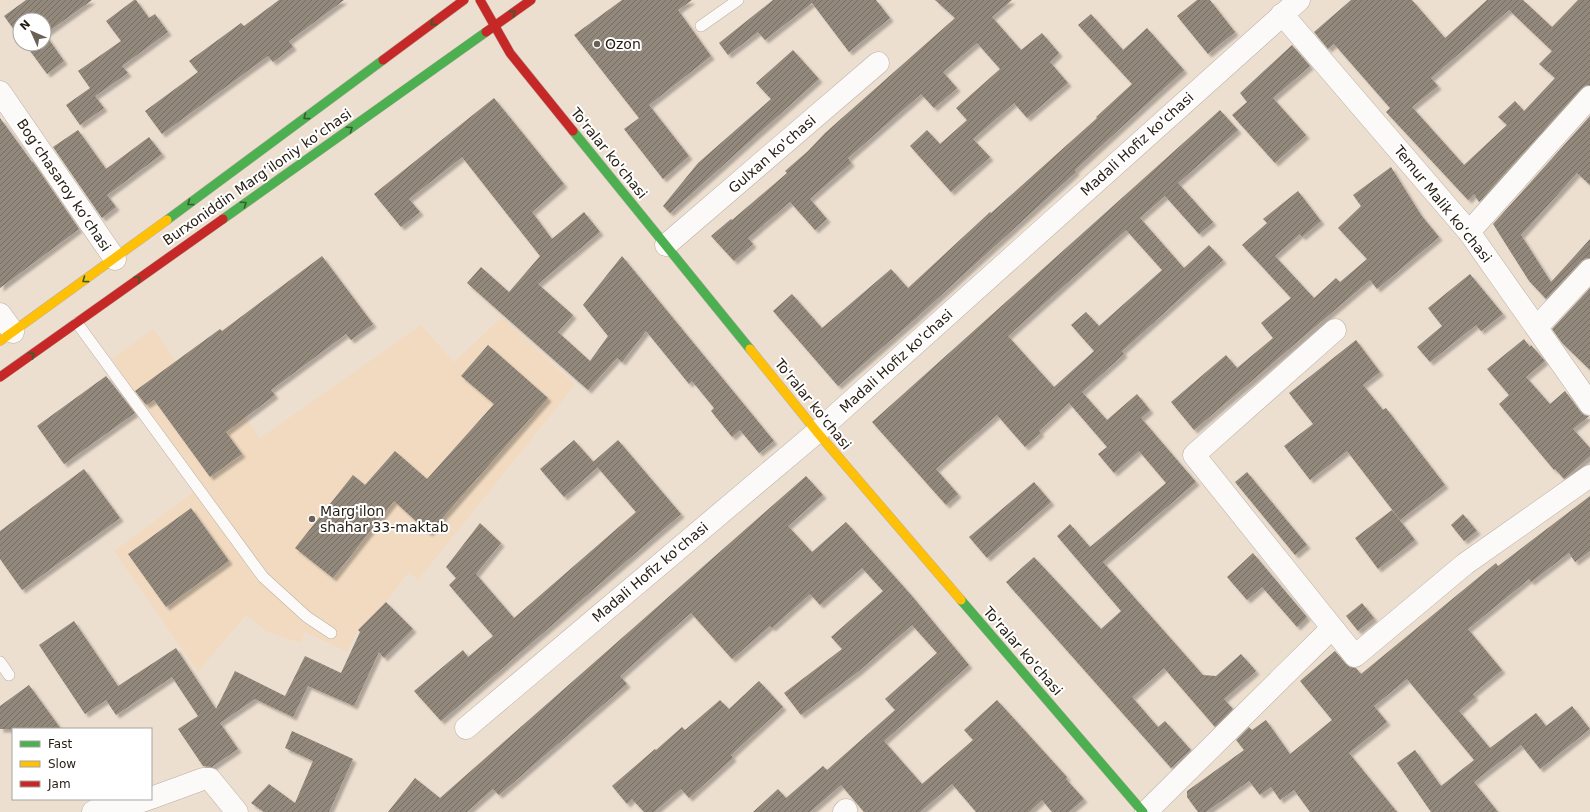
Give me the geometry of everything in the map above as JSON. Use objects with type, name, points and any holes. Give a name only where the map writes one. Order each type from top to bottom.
[{"type":"main road","name":"Burxoniddin Marg’iloniy ko’chasi","points":[[6,336],[115,259],[464,0]]},
{"type":"main road","name":"To'ralar ko'chasi","points":[[480,0],[510,53],[816,432],[1143,812]]},
{"type":"main road","name":"Burxoniddin Marg’iloniy ko’chasi","points":[[0,377],[531,0]]},
{"type":"street","name":"Madali Hofiz ko'chasi","points":[[466,728],[816,432],[1299,0]]},
{"type":"street","name":"Temur Malik koʻchasi","points":[[1282,14],[1469,232],[1590,404]]},
{"type":"street","name":"Gulxan ko'chasi","points":[[666,245],[878,63]]},
{"type":"street","name":"Bogʻchasaroy koʻchasi","points":[[0,92],[115,259]]},
{"type":"street","points":[[1469,232],[1590,96]]},
{"type":"street","points":[[1537,327],[1590,270]]},
{"type":"street","points":[[0,314],[6,336]]},
{"type":"street","points":[[1335,330],[1194,455],[1355,656],[1465,564],[1590,476]]},
{"type":"street","points":[[1146,812],[1332,628]]},
{"type":"street","points":[[152,798],[203,779],[210,779],[237,812]]},
{"type":"street","points":[[93,812],[111,801],[123,804],[134,804],[145,800]]},
{"type":"lane","points":[[701,26],[738,0]]},
{"type":"lane","points":[[77,322],[263,577],[307,618],[331,634]]},
{"type":"lane","points":[[0,662],[9,675]]},
{"type":"shaded area","name":"Marg'ilon shahar 33-maktab","points":[[502,317],[575,385],[418,580],[409,572],[386,602],[358,630],[348,652],[305,632],[301,643],[267,632],[246,615],[198,672],[114,551],[200,487],[112,359],[153,329],[220,422],[239,409],[260,438],[421,325],[454,362]]},
{"type":"building","points":[[26,0],[92,0],[52,29],[52,12],[12,12],[12,27],[4,16]]},
{"type":"building","points":[[136,0],[149,18],[155,14],[168,32],[122,66],[128,73],[95,96],[104,108],[80,125],[66,105],[90,88],[78,71],[121,41],[106,21]]},
{"type":"building","points":[[279,0],[344,0],[289,41],[293,47],[273,62],[268,56],[162,134],[145,111],[198,72],[189,61],[241,23],[244,26]]},
{"type":"building","points":[[622,0],[692,0],[678,10],[711,56],[649,105],[689,156],[663,179],[624,129],[639,118],[574,35]]},
{"type":"building","points":[[773,0],[876,0],[890,18],[849,52],[812,3],[765,40],[758,32],[728,55],[719,43]]},
{"type":"building","points":[[935,0],[1012,0],[992,17],[1021,50],[1042,33],[1059,53],[1050,62],[1068,83],[1027,118],[1014,103],[973,139],[990,157],[951,192],[910,146],[927,130],[940,144],[967,120],[956,108],[1000,69],[977,43],[943,72],[957,88],[934,108],[921,94],[848,158],[851,163],[810,199],[827,219],[815,230],[790,202],[748,238],[753,244],[734,261],[711,236],[787,173],[785,171],[808,151],[825,133],[955,18]]},
{"type":"building","points":[[1197,0],[1210,0],[1235,32],[1208,54],[1177,16]]},
{"type":"building","points":[[1351,0],[1412,0],[1445,38],[1487,0],[1523,0],[1552,27],[1578,0],[1590,0],[1590,85],[1586,85],[1581,89],[1479,202],[1474,194],[1468,200],[1386,112],[1390,108],[1334,44],[1328,49],[1314,32]],"holes":[[[1509,10],[1552,51],[1539,64],[1555,78],[1524,111],[1515,101],[1498,117],[1507,125],[1464,165],[1412,107],[1438,86],[1431,78]]]},
{"type":"building","points":[[1091,14],[1123,50],[1147,28],[1184,70],[1075,170],[1076,172],[915,319],[838,386],[773,311],[792,294],[822,328],[891,269],[908,288],[990,212],[991,213],[1097,118],[1096,117],[1132,84],[1078,25]]},
{"type":"building","points":[[52,44],[64,61],[47,74],[31,52],[52,52]]},
{"type":"building","points":[[1292,45],[1310,66],[1273,98],[1306,135],[1275,163],[1232,115],[1247,102],[1240,93]]},
{"type":"building","points":[[793,50],[819,79],[670,213],[663,206],[698,163],[771,99],[756,83]]},
{"type":"building","points":[[494,98],[564,184],[532,212],[552,239],[584,212],[600,232],[538,284],[573,315],[558,332],[590,361],[608,336],[583,305],[622,256],[774,441],[759,453],[740,430],[732,437],[711,411],[714,408],[692,381],[689,384],[646,331],[622,362],[617,358],[588,390],[467,283],[481,267],[509,292],[540,256],[462,157],[409,199],[420,212],[401,227],[374,194]]},
{"type":"building","points":[[1220,110],[1238,130],[1178,183],[1213,222],[1199,234],[1165,196],[1140,218],[1184,268],[1209,245],[1223,260],[1122,351],[1124,354],[1082,392],[1107,420],[1137,394],[1150,410],[1141,418],[1196,482],[1103,562],[1203,675],[1216,676],[1241,654],[1256,671],[1224,699],[1233,709],[1215,727],[1164,668],[1132,697],[1158,727],[1165,721],[1191,750],[1171,768],[1006,582],[1034,557],[1101,629],[1121,611],[1057,536],[1070,524],[1090,547],[1166,483],[1139,451],[1114,473],[1098,454],[1107,447],[1069,403],[1039,431],[1041,433],[1025,447],[997,415],[936,469],[958,494],[946,505],[872,422]],"holes":[[[1126,230],[1162,270],[1099,326],[1086,312],[1071,325],[1094,351],[1054,387],[1008,336]]]},
{"type":"building","points":[[1590,116],[1590,185],[1577,173],[1521,235],[1551,282],[1590,239],[1590,258],[1586,258],[1581,261],[1546,299],[1529,281],[1493,224]]},
{"type":"building","points":[[0,118],[33,162],[79,229],[0,288]]},
{"type":"building","points":[[78,130],[106,169],[149,137],[162,154],[107,195],[116,207],[102,218],[53,147]]},
{"type":"building","points":[[1391,167],[1421,215],[1439,237],[1377,289],[1370,280],[1194,430],[1171,402],[1226,355],[1237,368],[1273,338],[1261,323],[1291,298],[1242,245],[1267,223],[1263,219],[1298,191],[1321,221],[1302,237],[1300,234],[1275,256],[1314,298],[1336,278],[1340,282],[1367,259],[1338,228],[1361,206],[1353,195]]},
{"type":"building","points":[[322,256],[373,324],[351,340],[346,334],[271,390],[275,395],[226,432],[242,454],[210,477],[154,400],[146,405],[135,391],[220,329],[222,331]]},
{"type":"building","points":[[1470,274],[1503,314],[1481,331],[1476,325],[1430,362],[1417,347],[1442,326],[1428,308]]},
{"type":"building","points":[[1590,288],[1590,370],[1562,343],[1552,329]]},
{"type":"building","points":[[1524,339],[1545,361],[1526,377],[1550,404],[1565,391],[1580,411],[1584,415],[1589,416],[1573,429],[1590,448],[1590,456],[1564,479],[1555,469],[1554,470],[1499,404],[1509,395],[1487,369]]},
{"type":"building","points":[[1356,340],[1380,372],[1363,385],[1383,410],[1386,408],[1445,485],[1400,520],[1347,451],[1310,480],[1284,446],[1313,424],[1289,393]]},
{"type":"building","points":[[488,345],[548,398],[429,533],[394,501],[333,578],[295,548],[353,475],[365,485],[395,451],[427,479],[494,404],[461,376]]},
{"type":"building","points":[[106,376],[135,413],[64,464],[37,426]]},
{"type":"building","points":[[574,440],[598,467],[564,497],[540,469]]},
{"type":"building","points":[[618,440],[681,514],[441,721],[414,691],[463,650],[468,657],[493,636],[449,585],[456,578],[446,567],[480,523],[501,543],[476,574],[514,618],[636,512],[593,462]]},
{"type":"building","points":[[84,469],[120,518],[22,590],[0,559],[0,531]]},
{"type":"building","points":[[1247,472],[1307,545],[1295,555],[1235,482]]},
{"type":"building","points":[[806,476],[823,495],[788,526],[812,552],[846,522],[912,596],[969,665],[884,741],[922,784],[973,740],[964,730],[997,700],[1067,777],[1066,779],[1084,799],[1069,812],[1052,812],[1042,800],[1029,812],[976,812],[952,784],[920,812],[864,812],[841,785],[810,812],[753,812],[778,789],[786,798],[823,766],[827,770],[895,710],[885,699],[937,653],[912,625],[859,671],[801,715],[784,693],[842,649],[831,637],[883,591],[862,568],[820,605],[810,594],[772,628],[770,626],[732,659],[691,613],[620,676],[627,684],[499,795],[493,789],[467,812],[388,812],[415,778],[440,798]]},
{"type":"building","points":[[1034,482],[1051,502],[987,558],[969,537]]},
{"type":"building","points":[[1590,496],[1590,551],[1575,562],[1569,553],[1531,582],[1529,579],[1468,629],[1502,670],[1473,694],[1475,697],[1459,711],[1490,748],[1536,713],[1546,726],[1572,706],[1590,729],[1540,769],[1521,745],[1474,782],[1498,812],[1431,812],[1397,763],[1415,750],[1441,786],[1474,760],[1407,679],[1374,706],[1387,722],[1349,753],[1397,812],[1310,812],[1294,790],[1280,800],[1271,787],[1260,795],[1249,781],[1206,812],[1198,812],[1187,797],[1187,791],[1244,750],[1236,740],[1249,727],[1252,730],[1266,720],[1290,754],[1332,720],[1300,681],[1335,651],[1346,664],[1350,667],[1356,668],[1361,674],[1496,563],[1498,566]]},
{"type":"building","points":[[191,508],[229,561],[166,607],[128,554]]},
{"type":"building","points":[[1392,510],[1415,540],[1378,569],[1355,538]]},
{"type":"building","points":[[1463,514],[1477,531],[1464,541],[1451,525]]},
{"type":"building","points":[[1253,553],[1307,617],[1297,627],[1262,587],[1247,600],[1227,577]]},
{"type":"building","points":[[386,602],[413,629],[384,658],[379,652],[354,706],[308,686],[293,717],[255,699],[220,723],[238,749],[212,767],[203,766],[178,729],[198,716],[172,677],[116,715],[106,700],[85,714],[39,645],[74,621],[118,686],[176,648],[216,709],[235,671],[285,696],[305,656],[341,673],[360,632],[358,630]]},
{"type":"building","points":[[1362,603],[1374,618],[1358,631],[1346,616]]},
{"type":"building","points":[[759,681],[783,707],[731,755],[733,758],[689,798],[681,789],[654,812],[644,812],[632,799],[627,804],[612,786],[682,727],[685,730],[720,700],[729,709]]},
{"type":"building","points":[[29,685],[60,728],[0,729],[0,706]]},
{"type":"building","points":[[292,731],[353,759],[329,812],[264,812],[251,803],[269,784],[295,803],[313,761],[285,748]]},
{"type":"traffic: fast","points":[[223,219],[486,32]]},
{"type":"traffic: fast","points":[[167,220],[383,60]]},
{"type":"traffic: fast","points":[[573,131],[750,349]]},
{"type":"traffic: fast","points":[[961,600],[1143,812]]},
{"type":"traffic: slow","points":[[0,341],[167,220]]},
{"type":"traffic: slow","points":[[750,349],[817,432],[961,600]]},
{"type":"traffic: jam","points":[[383,60],[464,0]]},
{"type":"traffic: jam","points":[[480,0],[510,53],[573,131]]},
{"type":"traffic: jam","points":[[486,32],[531,0]]},
{"type":"traffic: jam","points":[[0,377],[223,219]]},
{"type":"place","name":"Ozon","points":[[597,44]]},
{"type":"place","name":"Marg'ilon shahar 33-maktab","points":[[312,519]]}]
